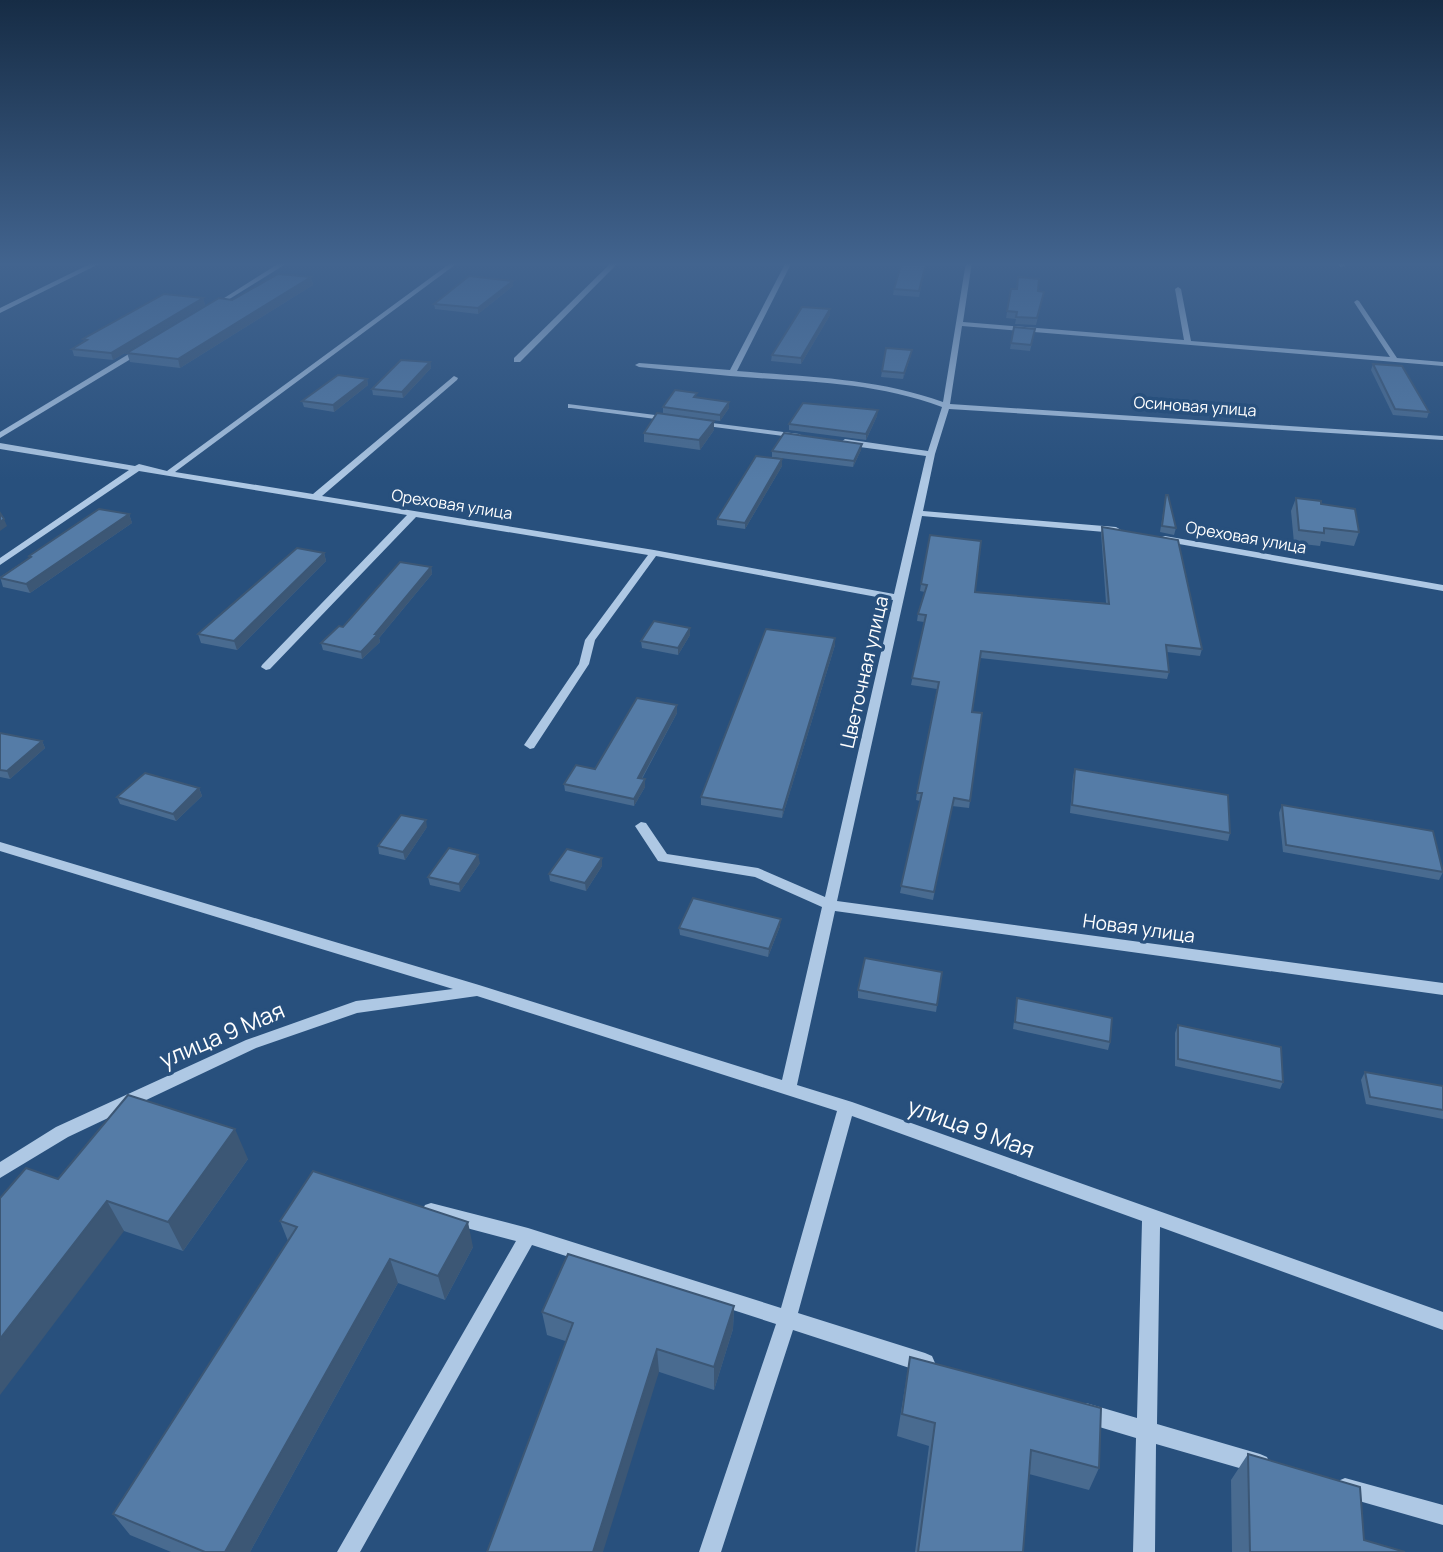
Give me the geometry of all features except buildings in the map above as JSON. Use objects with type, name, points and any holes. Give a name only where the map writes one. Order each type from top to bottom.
[{"type":"street","points":[[170,472],[357,334]]},
{"type":"street","points":[[517,360],[543,334]]},
{"type":"street","points":[[732,374],[752,334]]},
{"type":"street","name":"Цветочная улица","points":[[788,1089],[931,454],[946,406],[956,334]]},
{"type":"street","points":[[1084,334],[1443,364]]},
{"type":"street","points":[[1186,334],[1188,343]]},
{"type":"street","points":[[1378,334],[1395,360]]},
{"type":"street","points":[[0,436],[143,349]]},
{"type":"street","name":"Осиновая улица","points":[[639,365],[866,384],[916,395],[946,406],[1215,421],[1443,438]]},
{"type":"street","points":[[315,497],[454,378]]},
{"type":"street","points":[[570,406],[681,421]]},
{"type":"street","points":[[695,422],[806,437]]},
{"type":"street","points":[[834,441],[931,454]]},
{"type":"street","name":"Ореховая улица","points":[[0,446],[654,553],[899,598]]},
{"type":"street","points":[[0,562],[139,467]]},
{"type":"street","points":[[918,513],[1098,527],[1125,532]]},
{"type":"street","points":[[266,667],[414,514]]},
{"type":"street","name":"Ореховая улица","points":[[1152,537],[1443,588]]},
{"type":"street","points":[[530,746],[584,664],[590,639],[654,553]]},
{"type":"street","name":"Новая улица","points":[[641,826],[663,858],[758,873],[831,905],[1443,989]]},
{"type":"street","name":"улица 9 Мая","points":[[0,846],[480,991],[846,1107],[1443,1321]]},
{"type":"street","name":"улица 9 Мая","points":[[0,1171],[62,1132],[251,1044],[356,1007],[480,991]]},
{"type":"street","points":[[710,1552],[788,1320],[846,1107]]},
{"type":"street","points":[[408,1206],[528,1236],[948,1370]]},
{"type":"street","points":[[1144,1552],[1151,1216]]},
{"type":"street","points":[[348,1552],[528,1236]]},
{"type":"street","points":[[1068,1408],[1282,1470]]},
{"type":"street","points":[[1322,1481],[1443,1515]]}]
